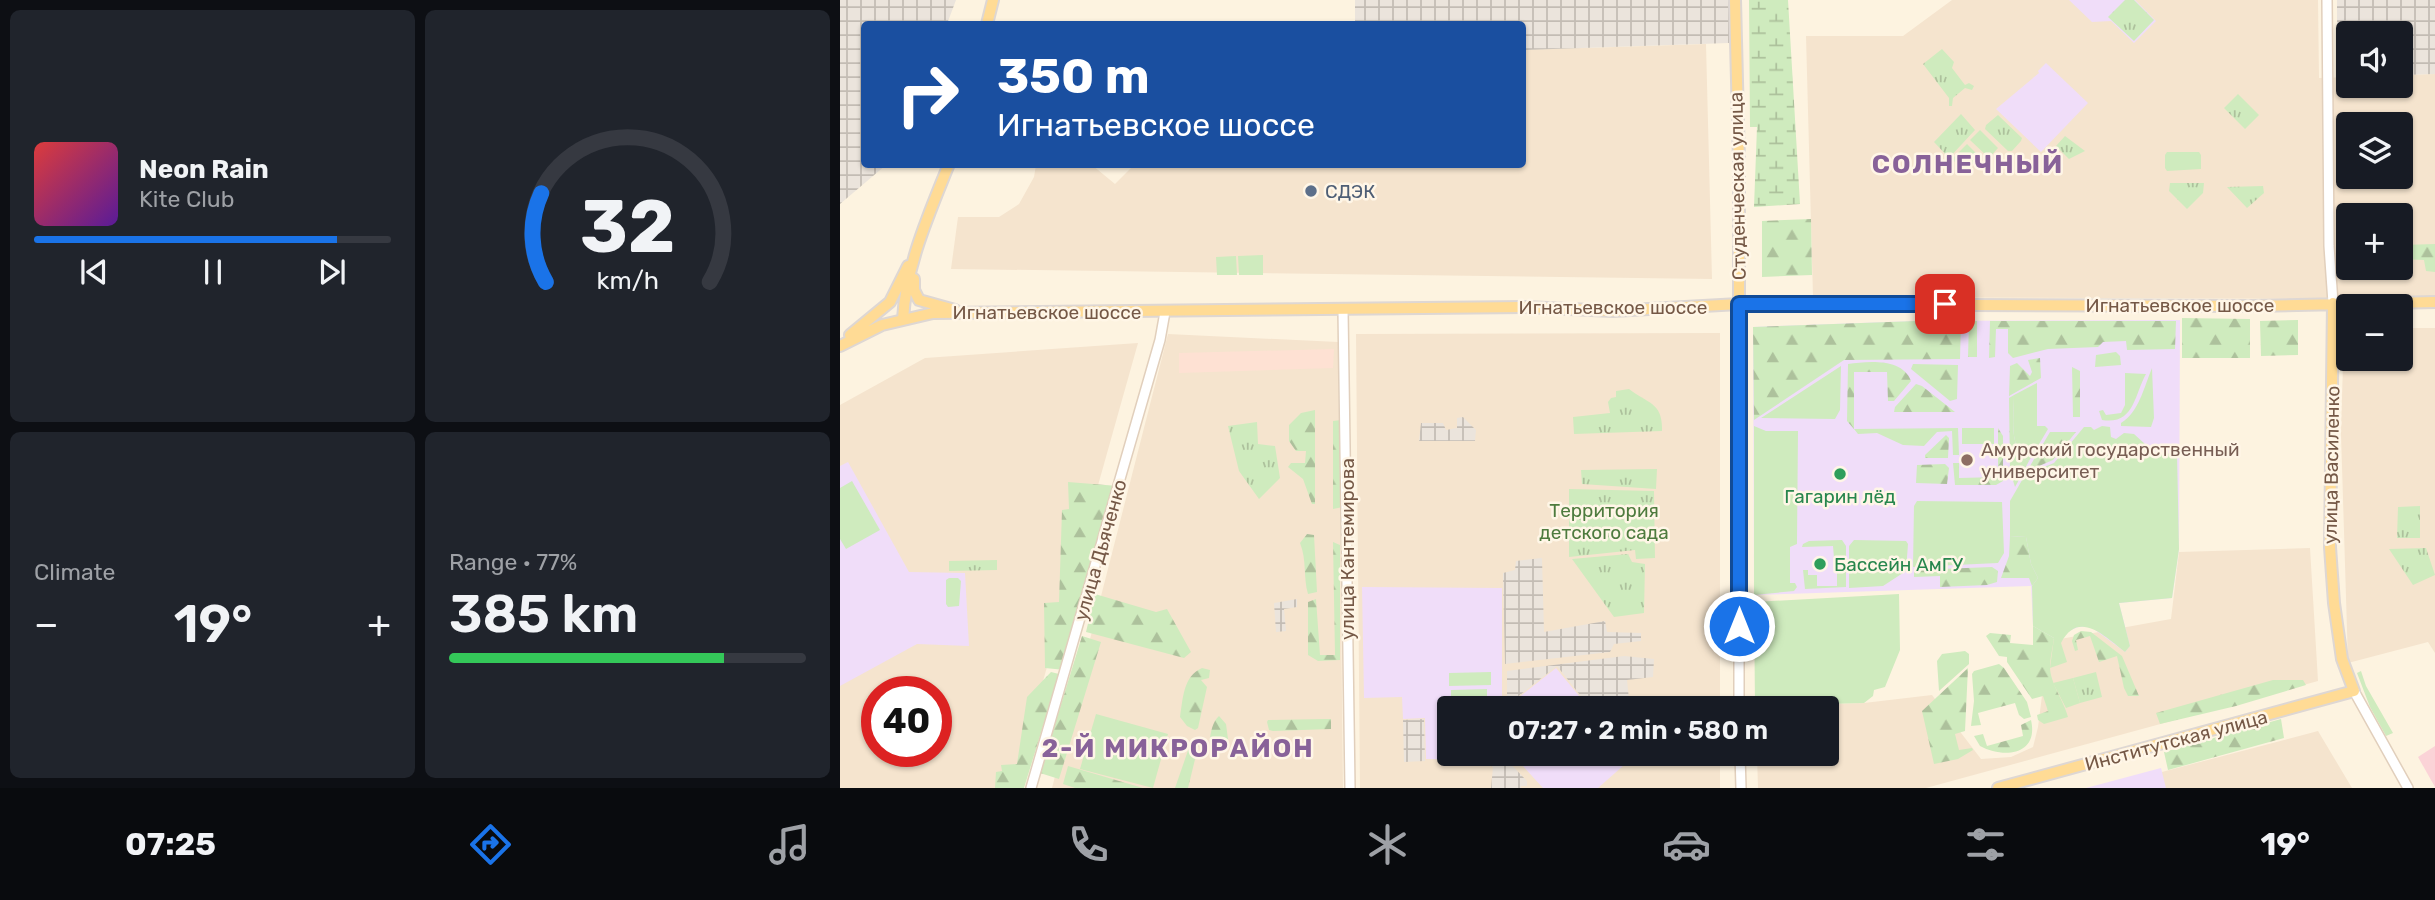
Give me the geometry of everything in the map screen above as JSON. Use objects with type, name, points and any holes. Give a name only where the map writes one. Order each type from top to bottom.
[{"type":"main road","points":[[987,21],[993,0]]},
{"type":"main road","name":"Студенческая улица","points":[[1735,0],[1739,304]]},
{"type":"main road","points":[[903,319],[904,300],[916,251],[947,168]]},
{"type":"main road","points":[[916,251],[915,295],[924,303],[942,305],[961,313]]},
{"type":"main road","points":[[840,344],[890,302],[916,251]]},
{"type":"main road","name":"Игнатьевское шоссе","points":[[840,344],[881,325],[903,319],[920,315],[961,313],[1525,307],[1613,311],[1739,304],[2252,306],[2435,302]]},
{"type":"main road","name":"улица Василенко","points":[[2333,303],[2330,547],[2342,659],[2354,691]]},
{"type":"main road","name":"Институтская улица","points":[[1998,788],[2354,691]]},
{"type":"street","name":"улица Василенко","points":[[2327,0],[2328,232],[2333,303]]},
{"type":"street","name":"Студенческая улица","points":[[1739,304],[1739,696]]},
{"type":"street","name":"улица Кантемирова","points":[[1343,310],[1350,788]]},
{"type":"street","name":"улица Дьяченко","points":[[1031,788],[1166,312]]},
{"type":"street","name":"улица Василенко","points":[[2354,691],[2407,788]]},
{"type":"street","points":[[1740,766],[1741,788]]},
{"type":"shaded area","points":[[840,0],[956,0],[948,21],[861,21],[861,168],[882,168],[840,204]]},
{"type":"shaded area","points":[[1355,0],[1729,0],[1729,43],[1526,50],[1526,21],[1355,21]]},
{"type":"shaded area","points":[[1952,0],[2318,0],[2319,78],[2336,77],[2336,98],[2413,98],[2413,75],[2435,74],[2435,297],[2413,297],[2413,294],[2336,294],[2336,299],[2322,299],[1813,297],[1806,36],[1903,36]]},
{"type":"shaded area","points":[[2069,0],[2135,0],[2156,21],[2134,43],[2111,21],[2092,22]]},
{"type":"shaded area","points":[[2337,0],[2435,0],[2435,74],[2413,75],[2413,21],[2337,21]]},
{"type":"shaded area","points":[[1706,44],[1712,279],[951,269],[958,217],[999,217],[1019,204],[1034,177],[1036,168],[1096,168],[1115,184],[1131,168],[1526,168],[1526,50]]},
{"type":"shaded area","points":[[2046,63],[2088,103],[2041,152],[1996,109],[2039,73]]},
{"type":"shaded area","name":"Амурский государственный университет","points":[[2180,320],[2179,549],[2172,598],[2119,603],[2130,646],[2125,652],[2091,627],[2078,627],[2054,638],[2033,626],[2031,586],[1754,595],[1753,327],[1916,321]]},
{"type":"shaded area","points":[[2413,328],[2435,328],[2435,653],[2428,642],[2348,663],[2341,433],[2343,371],[2413,371]]},
{"type":"shaded area","points":[[1720,333],[1720,696],[1437,696],[1437,766],[1720,766],[1720,788],[1360,788],[1356,334]]},
{"type":"shaded area","points":[[1168,334],[1338,342],[1343,788],[1052,788]]},
{"type":"shaded area","points":[[1138,343],[1013,788],[840,788],[840,405],[925,358]]},
{"type":"shaded area","points":[[1334,349],[1333,368],[1179,373],[1179,353]]},
{"type":"shaded area","points":[[1463,417],[1476,430],[1475,441],[1419,441],[1421,423],[1443,423],[1446,430],[1457,428],[1457,418]]},
{"type":"shaded area","points":[[848,462],[909,572],[965,573],[969,646],[917,644],[840,686],[840,466]]},
{"type":"shaded area","points":[[2310,548],[2318,681],[1926,788],[1758,788],[1757,766],[1839,766],[1839,704],[1932,695],[1981,759],[2011,757],[2033,747],[2049,641],[2171,619],[2179,552]]},
{"type":"shaded area","points":[[1542,558],[1544,632],[1605,621],[1607,632],[1641,633],[1641,641],[1614,644],[1610,652],[1505,664],[1503,573],[1515,570],[1516,561]]},
{"type":"shaded area","points":[[1362,587],[1502,588],[1502,696],[1437,696],[1437,759],[1426,759],[1425,718],[1403,719],[1402,697],[1364,698]]},
{"type":"shaded area","points":[[1297,599],[1297,607],[1284,609],[1286,631],[1276,632],[1274,603]]},
{"type":"shaded area","points":[[1624,656],[1654,659],[1653,677],[1627,680],[1629,696],[1581,696],[1557,666],[1519,696],[1507,696],[1507,671]]},
{"type":"shaded area","points":[[1556,668],[1579,696],[1520,696]]},
{"type":"shaded area","points":[[1424,719],[1425,761],[1404,762],[1403,720]]},
{"type":"shaded area","points":[[2318,731],[2352,788],[2101,788]]},
{"type":"shaded area","points":[[2435,746],[2435,787],[2418,757]]},
{"type":"shaded area","points":[[1513,766],[1527,781],[1527,786],[1491,788],[1493,767]]},
{"type":"shaded area","points":[[1523,766],[1623,766],[1598,788],[1543,788]]},
{"type":"shaded area","points":[[2161,768],[2166,788],[2086,788]]},
{"type":"green space","points":[[1749,0],[1788,0],[1800,204],[1754,207],[1757,127],[1750,127]]},
{"type":"green space","points":[[2125,0],[2134,0],[2154,20],[2134,41],[2108,17]]},
{"type":"green space","points":[[1942,49],[1954,62],[1952,68],[1965,85],[1969,83],[1974,86],[1972,90],[1965,88],[1953,98],[1952,106],[1949,106],[1949,98],[1923,64]]},
{"type":"green space","points":[[2238,94],[2259,115],[2245,129],[2224,108]]},
{"type":"green space","points":[[1961,114],[1975,130],[1949,158],[1934,142]]},
{"type":"green space","points":[[1998,115],[2022,138],[2012,151],[2008,151],[1985,129]]},
{"type":"green space","points":[[1980,130],[1998,148],[1989,158],[1970,140]]},
{"type":"green space","points":[[2065,136],[2085,151],[2069,159],[2056,146]]},
{"type":"green space","points":[[1967,144],[1981,158],[1975,164],[1950,161]]},
{"type":"green space","points":[[2167,152],[2199,152],[2201,169],[2167,171]]},
{"type":"green space","points":[[2170,183],[2204,183],[2203,193],[2187,209],[2169,191]]},
{"type":"green space","points":[[2263,186],[2264,193],[2247,208],[2227,187]]},
{"type":"green space","points":[[1811,219],[1812,275],[1762,277],[1762,221]]},
{"type":"green space","points":[[2435,244],[2435,272],[2426,271],[2424,260],[2413,260],[2413,245]]},
{"type":"green space","points":[[1263,255],[1263,275],[1239,275],[1238,256]]},
{"type":"green space","points":[[1236,256],[1237,275],[1217,275],[1216,257]]},
{"type":"green space","points":[[2182,318],[2250,319],[2250,358],[2182,358]]},
{"type":"green space","points":[[2298,320],[2298,355],[2261,356],[2260,321]]},
{"type":"green space","points":[[1961,321],[1960,359],[1844,360],[1754,420],[1753,327]]},
{"type":"green space","points":[[1969,321],[1977,321],[1977,357],[1968,357]]},
{"type":"green space","points":[[1990,321],[2176,321],[2175,349],[2127,350],[2126,341],[2103,342],[2098,347],[2048,349],[2013,358],[2008,353],[2008,329],[1996,329],[1995,357],[1989,358]]},
{"type":"green space","points":[[2116,352],[2120,356],[2121,365],[2095,367],[2096,355]]},
{"type":"green space","points":[[2040,358],[2041,378],[2009,396],[2010,366],[2017,363],[2030,376],[2032,372],[2028,360]]},
{"type":"green space","points":[[1875,362],[1893,365],[1901,368],[1911,381],[1894,401],[1888,401],[1887,372],[1854,372],[1854,429],[1847,421],[1848,364]]},
{"type":"green space","points":[[1913,364],[1958,365],[1957,399],[1950,401],[1911,369]]},
{"type":"green space","points":[[1841,366],[1840,410],[1835,419],[1761,418]]},
{"type":"green space","points":[[2072,367],[2080,371],[2080,417],[2073,417]]},
{"type":"green space","points":[[2152,368],[2154,418],[2151,427],[2121,426],[2137,406]]},
{"type":"green space","points":[[2125,373],[2146,374],[2132,407],[2121,418],[2102,420],[2099,411],[2103,410],[2106,415],[2121,413],[2125,405]]},
{"type":"green space","points":[[2037,383],[2037,426],[2045,426],[2048,429],[2029,461],[2022,455],[2015,440],[2014,395]]},
{"type":"green space","points":[[1916,384],[1955,412],[1894,412],[1895,407]]},
{"type":"green space","points":[[1629,389],[1657,409],[1662,421],[1662,431],[1574,434],[1573,417],[1610,413],[1608,402],[1616,397],[1616,391]]},
{"type":"green space","points":[[2014,395],[2015,440],[2022,455],[2029,461],[2015,487],[2010,471],[2009,398]]},
{"type":"green space","points":[[1315,410],[1315,504],[1312,504],[1303,479],[1288,467],[1291,463],[1305,463],[1306,451],[1296,451],[1289,441],[1289,425],[1301,413]]},
{"type":"green space","points":[[1341,420],[1343,507],[1333,509],[1333,421]]},
{"type":"green space","points":[[1257,422],[1258,444],[1275,446],[1280,478],[1259,499],[1239,471],[1228,426]]},
{"type":"green space","points":[[1754,426],[1766,431],[1798,431],[1797,544],[1790,547],[1790,583],[1795,583],[1797,587],[1794,591],[1754,595]]},
{"type":"green space","points":[[2102,426],[2110,427],[2111,437],[2116,439],[2124,433],[2134,434],[2156,454],[2177,453],[2179,549],[2172,598],[2119,603],[2130,646],[2125,652],[2092,629],[2076,628],[2068,633],[2061,643],[2067,662],[2050,668],[2054,638],[2033,626],[2032,586],[2038,578],[2031,564],[2026,537],[2010,536],[2010,501],[2025,475],[2054,463],[2084,427],[2094,430]]},
{"type":"green space","points":[[1958,428],[1959,455],[1953,455],[1952,431],[1937,432],[1924,446],[1903,445],[1877,433],[1858,434],[1854,429]]},
{"type":"green space","points":[[1962,428],[1994,428],[1994,444],[1962,444]]},
{"type":"green space","points":[[1998,428],[2003,436],[2003,481],[1996,485],[1955,485],[1953,463],[1959,463],[1959,478],[1998,477]]},
{"type":"green space","points":[[2050,432],[2076,432],[2053,460],[2027,471]]},
{"type":"green space","points":[[1946,435],[1949,438],[1948,458],[1925,458],[1925,455]]},
{"type":"green space","points":[[1945,464],[1949,468],[1947,484],[1916,483],[1917,465]]},
{"type":"green space","points":[[1657,469],[1656,489],[1582,484],[1581,470]]},
{"type":"green space","points":[[852,481],[880,530],[846,549],[840,539],[840,488]]},
{"type":"green space","points":[[1068,482],[1118,486],[1065,670],[1045,668],[1044,603],[1059,602],[1062,510],[1069,509]]},
{"type":"green space","name":"Территория детского сада","points":[[1569,489],[1654,491],[1655,558],[1636,559],[1635,550],[1569,557]]},
{"type":"green space","points":[[1917,501],[2002,502],[2004,553],[1998,563],[1913,567],[1914,506]]},
{"type":"green space","points":[[2420,506],[2420,538],[2397,538],[2398,507]]},
{"type":"green space","points":[[1307,534],[1314,535],[1317,592],[1308,594],[1300,543]]},
{"type":"green space","points":[[2010,536],[2026,537],[2031,564],[2038,578],[2032,586],[2029,578],[2001,578],[2009,556]]},
{"type":"green space","points":[[1842,540],[1846,546],[1846,587],[1805,589],[1803,570],[1808,570],[1808,575],[1817,575],[1817,586],[1837,586],[1837,558],[1834,558],[1833,546],[1802,547],[1803,544],[1809,541]]},
{"type":"green space","points":[[1854,540],[1906,541],[1906,571],[1883,586],[1849,588],[1849,546]]},
{"type":"green space","points":[[1333,542],[1340,545],[1340,660],[1318,661],[1308,655],[1308,602],[1316,599],[1320,655],[1335,655]]},
{"type":"green space","points":[[2426,548],[2435,575],[2413,585],[2389,549]]},
{"type":"green space","points":[[1628,554],[1632,562],[1645,564],[1644,613],[1614,617],[1572,559]]},
{"type":"green space","points":[[997,560],[997,570],[949,571],[949,561]]},
{"type":"green space","points":[[1992,567],[1998,571],[1997,582],[1987,585],[1940,587],[1940,576],[1914,577],[1914,570]]},
{"type":"green space","points":[[958,578],[961,581],[959,606],[948,607],[946,604],[946,580]]},
{"type":"green space","points":[[1095,594],[1156,612],[1167,609],[1191,652],[1184,658],[1086,632]]},
{"type":"green space","points":[[1899,594],[1900,650],[1885,687],[1874,690],[1873,696],[1864,703],[1839,704],[1839,696],[1755,696],[1754,602]]},
{"type":"green space","points":[[2033,626],[2054,638],[2051,673],[2068,717],[2044,724],[2038,720],[2037,715],[2048,711],[2043,696],[2032,699],[2007,662],[2007,657],[1999,656],[1986,636],[1990,633],[2011,635],[2010,643],[2033,645]]},
{"type":"green space","points":[[2081,631],[2091,632],[2122,656],[2139,696],[2128,696],[2117,656],[2099,662],[2090,636],[2076,640],[2078,650],[2075,651],[2072,641],[2074,635]]},
{"type":"green space","points":[[1082,636],[1101,642],[1059,779],[1040,773]]},
{"type":"green space","points":[[1965,651],[1969,654],[1969,664],[1939,691],[1937,661],[1942,654]]},
{"type":"green space","points":[[1999,664],[2027,702],[2031,717],[2024,719],[2019,715],[2015,703],[1978,713],[1981,725],[1971,726],[1974,701],[1972,674],[1974,671]]},
{"type":"green space","points":[[1202,668],[1210,670],[1209,678],[1201,680],[1207,687],[1198,728],[1195,730],[1187,726],[1180,717],[1187,682]]},
{"type":"green space","points":[[1968,668],[1965,731],[1955,734],[1959,750],[1973,750],[1958,759],[1934,764],[1922,711]]},
{"type":"green space","points":[[2361,671],[2366,686],[2393,733],[2386,736],[2370,707],[2357,673]]},
{"type":"green space","points":[[1051,672],[1059,674],[1024,788],[995,788],[996,772],[1002,771],[1001,765],[1017,764],[1027,697]]},
{"type":"green space","points":[[1491,672],[1491,685],[1449,686],[1449,673]]},
{"type":"green space","points":[[2096,672],[2102,697],[2080,703],[2073,678]]},
{"type":"green space","points":[[2073,678],[2080,703],[2066,708],[2053,683]]},
{"type":"green space","points":[[2273,680],[2303,680],[2306,685],[2236,706],[2160,724],[2156,713]]},
{"type":"green space","points":[[1487,689],[1487,696],[1451,696],[1451,690]]},
{"type":"green space","points":[[1096,714],[1168,734],[1153,788],[1080,769]]},
{"type":"green space","points":[[1219,716],[1226,724],[1228,739],[1219,742],[1214,748],[1210,747],[1211,734],[1214,722]]},
{"type":"green space","points":[[1331,719],[1331,729],[1273,731],[1269,730],[1267,722],[1268,720]]},
{"type":"green space","points":[[2281,719],[2284,738],[2168,770],[2164,752]]},
{"type":"green space","points":[[2031,720],[2030,741],[2018,751],[2009,753],[1989,750],[1980,746],[1974,736],[1983,734],[1987,746],[2023,736],[2021,725]]},
{"type":"green space","points":[[1192,739],[1200,739],[1188,788],[1175,788]]},
{"type":"green space","points":[[1068,766],[1143,788],[1075,788],[1063,784]]},
{"type":"place","name":"СДЭК","points":[[1311,191]]},
{"type":"place","name":"Амурский государственный университет","points":[[1967,460]]},
{"type":"place","name":"Гагарин лёд","points":[[1840,474]]},
{"type":"place","name":"Бассейн АмГУ","points":[[1820,564]]},
{"type":"district","name":"СОЛНЕЧНЫЙ","points":[[1968,164]]},
{"type":"district","name":"2-Й МИКРОРАЙОН","points":[[1178,748]]},
{"type":"route","points":[[1739,626],[1739,304],[1945,304]]}]
